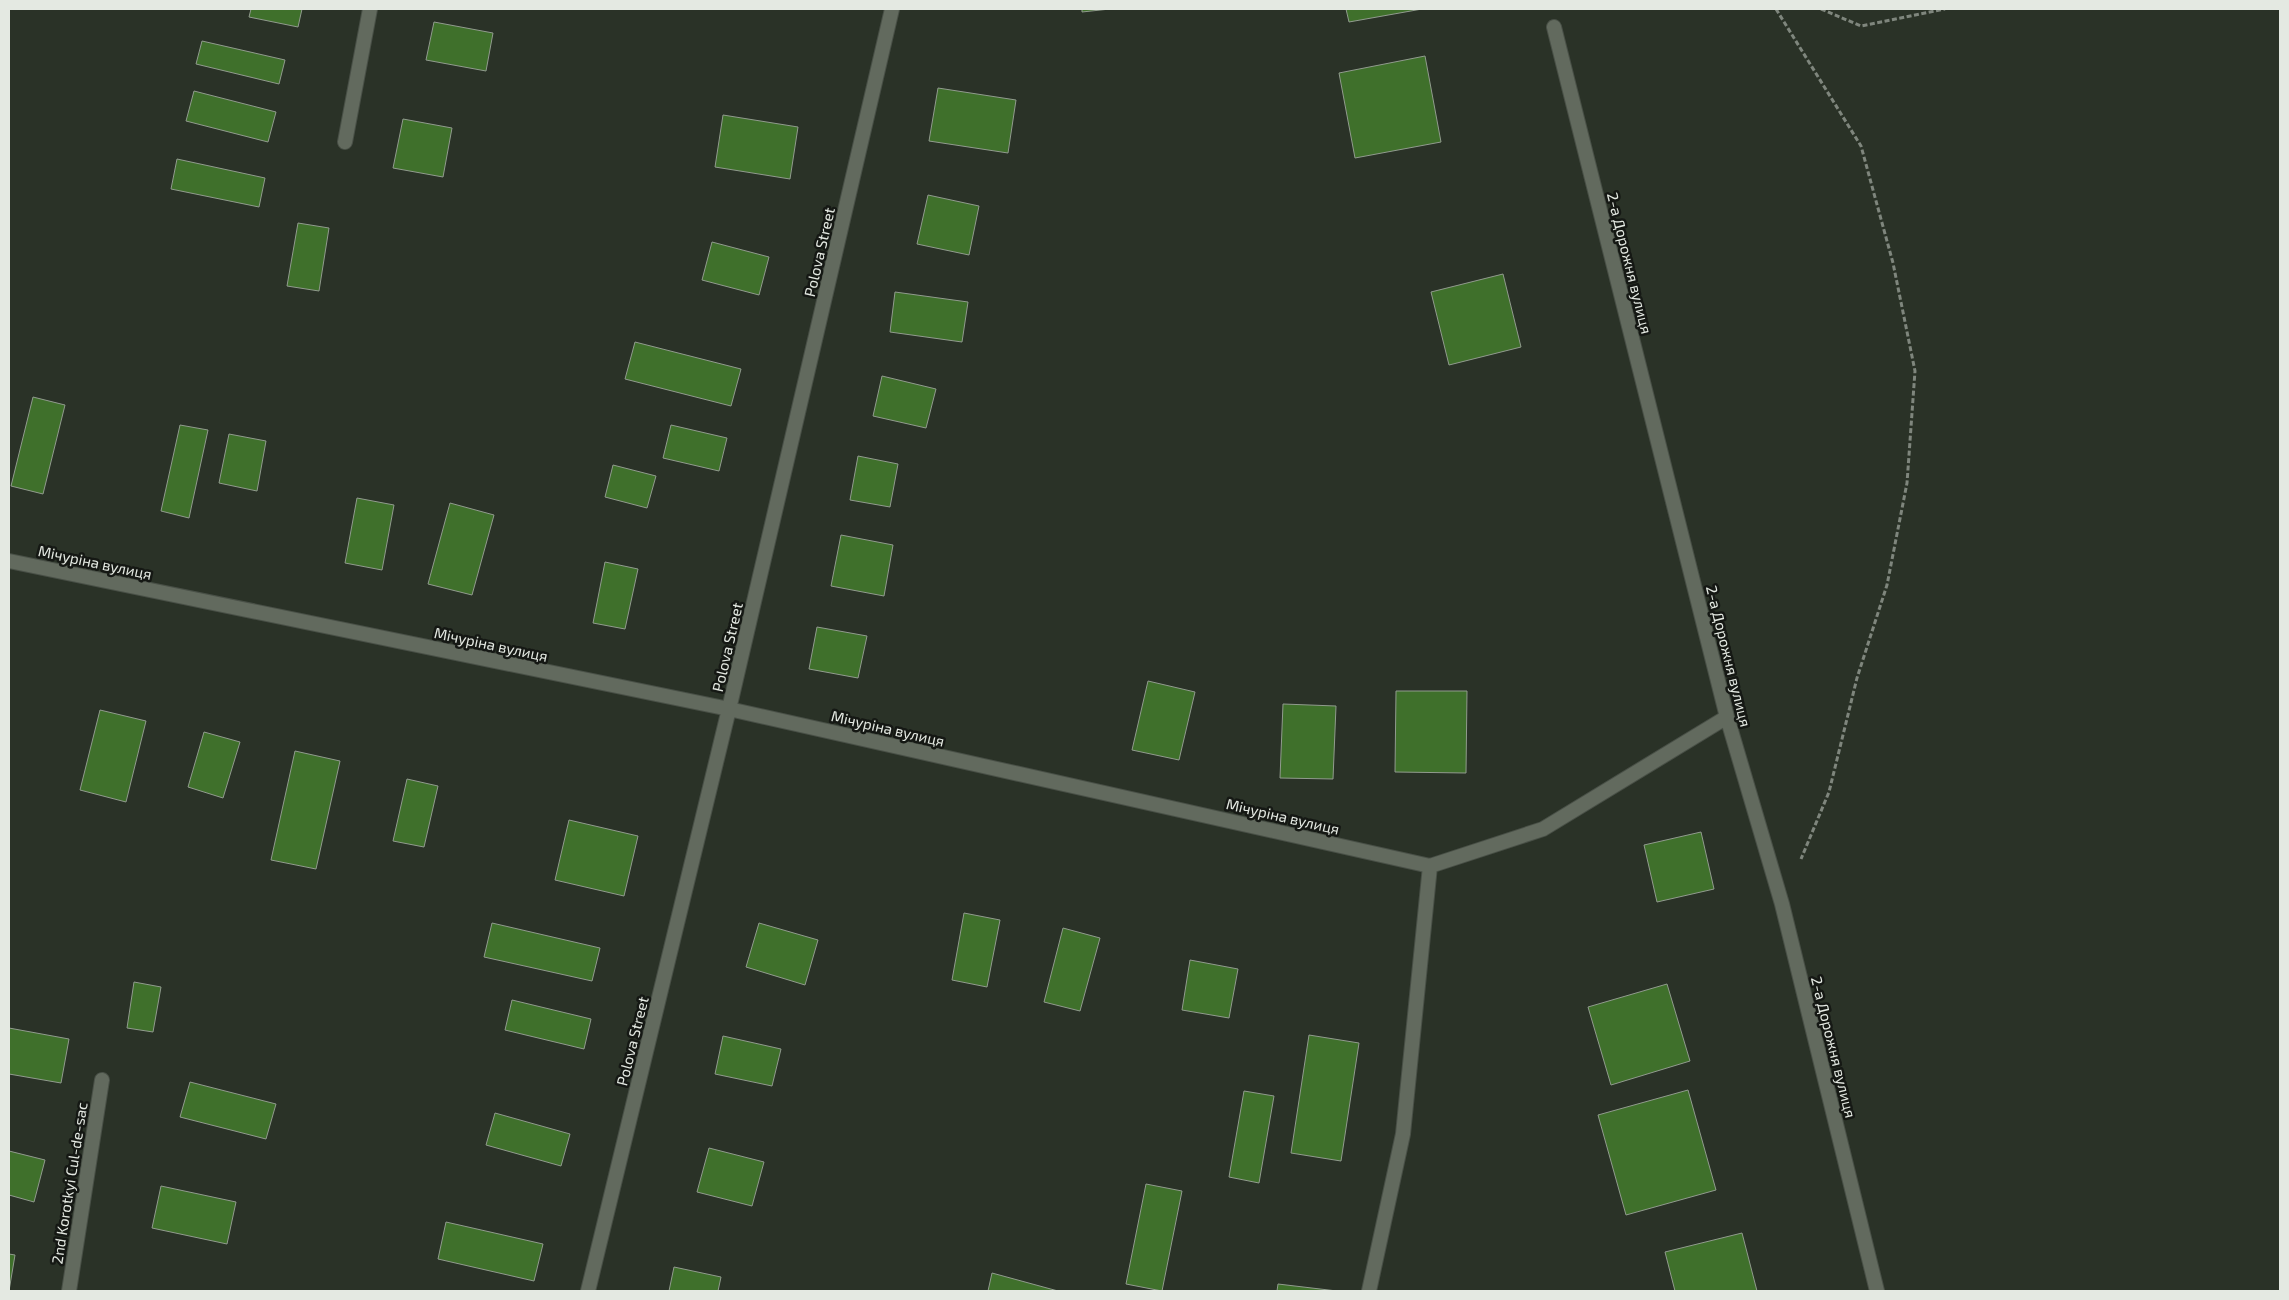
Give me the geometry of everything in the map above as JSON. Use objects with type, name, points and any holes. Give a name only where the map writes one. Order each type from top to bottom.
[{"type":"street","points":[[345,142],[370,9]]},
{"type":"street","name":"Polova Street","points":[[588,1291],[729,709],[892,9]]},
{"type":"street","name":"2-а Дорожня вулиця","points":[[1554,28],[1727,717],[1782,904],[1877,1291]]},
{"type":"street","name":"Мічуріна вулиця","points":[[9,561],[729,709],[1430,866]]},
{"type":"street","points":[[1369,1291],[1403,1134],[1430,866],[1543,829],[1727,717]]},
{"type":"street","name":"2nd Korotkyi Cul-de-sac","points":[[69,1291],[102,1080]]},
{"type":"path","points":[[1776,9],[1861,146],[1893,263],[1915,372],[1907,482],[1887,585],[1857,678],[1828,792],[1782,904]]},
{"type":"path","points":[[1821,9],[1861,26],[1945,9]]},
{"type":"building","points":[[251,9],[302,9],[298,27],[249,17]]},
{"type":"building","points":[[1082,9],[1110,9],[1082,12]]},
{"type":"building","points":[[1346,9],[1422,9],[1349,22]]},
{"type":"building","points":[[434,22],[493,33],[486,71],[426,60]]},
{"type":"building","points":[[202,41],[285,60],[279,84],[196,64]]},
{"type":"building","points":[[1425,56],[1441,142],[1355,158],[1339,73]]},
{"type":"building","points":[[938,88],[1016,100],[1008,153],[929,141]]},
{"type":"building","points":[[194,91],[276,112],[268,142],[186,121]]},
{"type":"building","points":[[723,115],[798,127],[790,179],[715,167]]},
{"type":"building","points":[[403,119],[452,128],[443,177],[393,168]]},
{"type":"building","points":[[177,159],[265,178],[259,207],[171,189]]},
{"type":"building","points":[[928,195],[979,206],[969,255],[917,244]]},
{"type":"building","points":[[298,223],[329,228],[319,291],[287,286]]},
{"type":"building","points":[[712,242],[769,257],[759,295],[702,280]]},
{"type":"building","points":[[1503,274],[1521,347],[1449,365],[1431,292]]},
{"type":"building","points":[[895,292],[968,302],[962,342],[890,332]]},
{"type":"building","points":[[635,342],[741,369],[731,406],[625,379]]},
{"type":"building","points":[[882,376],[936,389],[926,428],[873,416]]},
{"type":"building","points":[[33,397],[65,405],[43,494],[11,486]]},
{"type":"building","points":[[180,425],[208,430],[189,518],[161,511]]},
{"type":"building","points":[[671,425],[727,438],[719,471],[663,458]]},
{"type":"building","points":[[229,434],[266,441],[257,491],[219,483]]},
{"type":"building","points":[[858,456],[898,464],[890,507],[850,500]]},
{"type":"building","points":[[613,465],[656,476],[647,508],[605,497]]},
{"type":"building","points":[[357,498],[394,505],[382,570],[345,563]]},
{"type":"building","points":[[450,503],[494,515],[472,595],[428,584]]},
{"type":"building","points":[[841,535],[893,545],[884,596],[831,586]]},
{"type":"building","points":[[605,562],[638,569],[625,629],[593,623]]},
{"type":"building","points":[[817,627],[867,636],[858,678],[809,669]]},
{"type":"building","points":[[1148,681],[1195,692],[1179,760],[1132,750]]},
{"type":"building","points":[[1396,691],[1467,691],[1466,773],[1395,772]]},
{"type":"building","points":[[1283,704],[1336,706],[1333,779],[1280,778]]},
{"type":"building","points":[[100,710],[146,721],[126,802],[80,790]]},
{"type":"building","points":[[204,732],[240,742],[223,798],[188,787]]},
{"type":"building","points":[[295,751],[340,761],[316,869],[271,860]]},
{"type":"building","points":[[407,779],[438,786],[424,847],[393,841]]},
{"type":"building","points":[[569,820],[638,836],[624,896],[555,880]]},
{"type":"building","points":[[1701,832],[1714,889],[1657,902],[1644,845]]},
{"type":"building","points":[[964,913],[1000,920],[987,987],[952,980]]},
{"type":"building","points":[[492,923],[600,948],[592,981],[484,957]]},
{"type":"building","points":[[759,923],[818,940],[805,985],[746,967]]},
{"type":"building","points":[[1063,928],[1100,938],[1080,1011],[1044,1002]]},
{"type":"building","points":[[1190,960],[1238,969],[1229,1018],[1182,1010]]},
{"type":"building","points":[[134,982],[161,987],[153,1032],[127,1028]]},
{"type":"building","points":[[1667,984],[1690,1061],[1611,1085],[1588,1007]]},
{"type":"building","points":[[512,1000],[591,1019],[584,1049],[505,1030]]},
{"type":"building","points":[[9,1028],[69,1039],[61,1083],[9,1074]]},
{"type":"building","points":[[1309,1035],[1359,1043],[1341,1161],[1291,1153]]},
{"type":"building","points":[[723,1036],[781,1049],[772,1086],[715,1074]]},
{"type":"building","points":[[190,1082],[276,1104],[266,1139],[180,1117]]},
{"type":"building","points":[[1688,1090],[1716,1190],[1626,1215],[1598,1115]]},
{"type":"building","points":[[1244,1091],[1274,1096],[1259,1183],[1229,1177]]},
{"type":"building","points":[[495,1113],[570,1134],[561,1166],[486,1145]]},
{"type":"building","points":[[709,1148],[764,1162],[752,1206],[697,1192]]},
{"type":"building","points":[[9,1151],[45,1160],[34,1202],[9,1195]]},
{"type":"building","points":[[1146,1184],[1182,1191],[1162,1291],[1126,1284]]},
{"type":"building","points":[[161,1186],[236,1202],[227,1244],[152,1228]]},
{"type":"building","points":[[446,1222],[543,1244],[534,1281],[438,1259]]},
{"type":"building","points":[[1742,1233],[1757,1291],[1675,1291],[1665,1252]]},
{"type":"building","points":[[9,1254],[15,1255],[9,1291]]},
{"type":"building","points":[[674,1267],[721,1277],[718,1291],[669,1291]]},
{"type":"building","points":[[992,1273],[1058,1291],[988,1291]]},
{"type":"building","points":[[1278,1284],[1337,1291],[1277,1291]]}]
